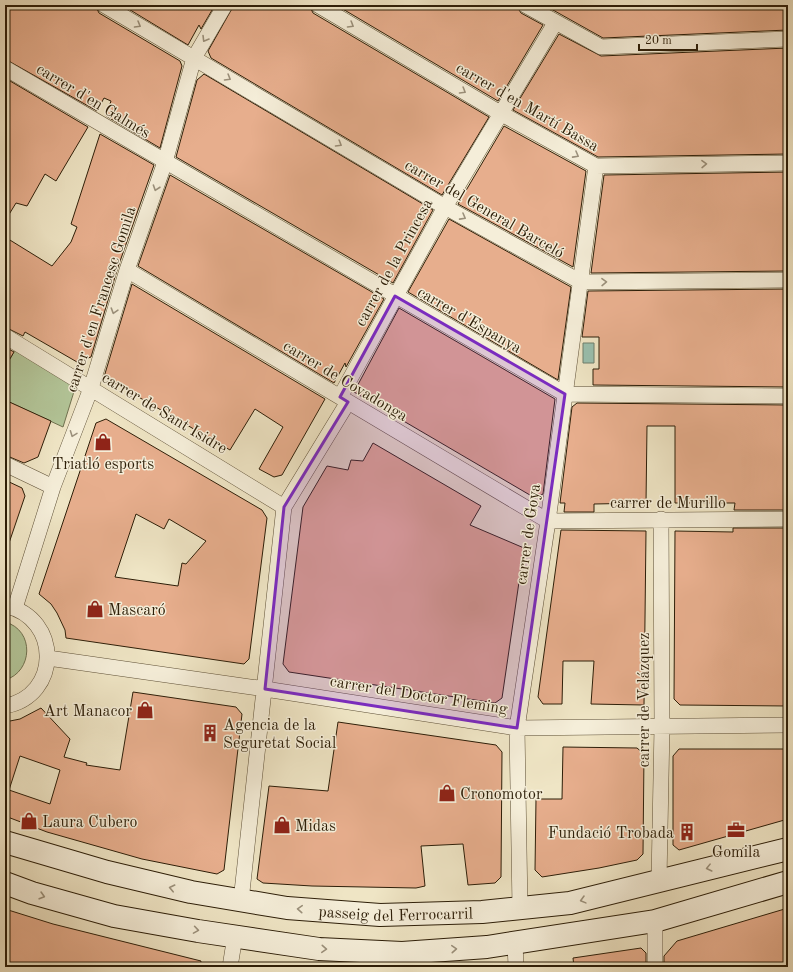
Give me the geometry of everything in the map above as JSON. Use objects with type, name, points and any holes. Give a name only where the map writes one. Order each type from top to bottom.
[{"type":"main road","name":"passeig del Ferrocarril","points":[[5,842],[107,872],[190,892],[287,908],[380,915],[482,912],[570,903],[788,848]]},
{"type":"main road","points":[[5,883],[32,893],[114,916],[320,949],[402,953],[515,943],[655,921],[788,882]]},
{"type":"street","name":"carrer del General Barceló","points":[[104,5],[445,207],[581,282],[788,280]]},
{"type":"street","name":"carrer d'en Francesc Gomila","points":[[10,607],[53,487],[91,388],[126,270],[164,162],[194,58],[225,5]]},
{"type":"street","name":"carrer d'en Martí Bassa","points":[[318,5],[500,113],[596,166],[788,163]]},
{"type":"street","points":[[525,5],[555,23],[601,47],[788,39]]},
{"type":"street","name":"carrer de la Princesa","points":[[284,507],[344,400],[395,296],[500,113],[555,23]]},
{"type":"street","name":"carrer d'en Galmés","points":[[5,68],[164,162]]},
{"type":"street","name":"carrer d'Espanya","points":[[164,162],[565,394],[788,396]]},
{"type":"street","name":"carrer de Goya","points":[[520,908],[517,728],[548,521],[596,166]]},
{"type":"street","name":"carrer de Covadonga","points":[[126,270],[548,521]]},
{"type":"street","name":"carrer de Sant Isidre","points":[[5,336],[284,507]]},
{"type":"street","points":[[5,464],[53,487]]},
{"type":"street","points":[[240,901],[265,688],[284,507]]},
{"type":"street","name":"carrer de Murillo","points":[[548,521],[788,519]]},
{"type":"street","name":"carrer de Velázquez","points":[[659,880],[662,727],[661,520]]},
{"type":"street","points":[[5,706],[27,697],[37,687],[45,673],[48,658],[46,642],[39,628],[29,616],[10,607]]},
{"type":"street","name":"carrer del Doctor Fleming","points":[[48,658],[265,688],[517,728],[788,725]]},
{"type":"street","points":[[655,921],[655,967]]},
{"type":"street","points":[[230,967],[234,936]]},
{"type":"street","points":[[515,943],[516,967]]},
{"type":"highlighted area","points":[[395,296],[565,394],[517,728],[265,689],[284,507],[348,402],[340,397]]},
{"type":"shaded area","points":[[583,343],[594,343],[594,363],[583,363]]},
{"type":"shaded area","points":[[15,350],[76,385],[63,427],[5,400],[5,368]]},
{"type":"shaded area","points":[[5,622],[15,626],[22,633],[26,642],[27,651],[21,669],[14,676],[5,680]]},
{"type":"building","points":[[5,5],[95,5],[99,13],[180,61],[182,66],[160,148],[106,116],[111,101],[104,98],[97,111],[5,59]]},
{"type":"building","points":[[122,5],[215,5],[201,29],[199,25],[188,45]]},
{"type":"building","points":[[234,5],[309,5],[313,13],[489,117],[442,195],[211,58],[208,51]]},
{"type":"building","points":[[336,5],[516,5],[521,13],[543,25],[498,101]]},
{"type":"building","points":[[544,5],[788,5],[788,30],[603,38]]},
{"type":"building","points":[[559,34],[601,56],[788,48],[788,154],[598,157],[513,110]]},
{"type":"building","points":[[204,74],[433,210],[393,283],[176,157],[197,80]]},
{"type":"building","points":[[5,78],[88,127],[56,181],[45,174],[27,206],[16,203],[5,221]]},
{"type":"building","points":[[504,126],[586,171],[573,267],[458,204]]},
{"type":"building","points":[[100,134],[154,165],[118,267],[91,357],[77,362],[25,332],[23,336],[5,327],[5,237],[52,266],[71,242],[77,227],[71,224]]},
{"type":"building","points":[[788,172],[788,271],[591,273],[604,175]]},
{"type":"building","points":[[170,175],[384,299],[346,367],[345,363],[334,383],[138,266]]},
{"type":"building","points":[[449,219],[571,287],[558,380],[408,292]]},
{"type":"building","points":[[132,284],[325,399],[282,475],[274,477],[259,469],[283,427],[255,409],[230,450],[104,377]]},
{"type":"building","points":[[788,289],[788,387],[593,385],[593,369],[599,369],[599,337],[582,337],[588,291]]},
{"type":"building","points":[[399,308],[555,399],[543,494],[535,498],[354,392]]},
{"type":"building","points":[[5,347],[14,352],[5,367]]},
{"type":"building","points":[[5,400],[51,421],[38,457],[24,463],[5,455]]},
{"type":"building","points":[[577,403],[788,405],[788,510],[734,510],[735,503],[675,503],[675,426],[647,426],[646,503],[594,504],[594,512],[564,512],[565,503],[560,503],[572,407]]},
{"type":"building","points":[[106,419],[262,510],[267,518],[249,659],[244,664],[66,638],[65,630],[57,613],[51,604],[39,594],[96,423]],"holes":[[[136,514],[164,529],[169,519],[206,541],[186,564],[182,563],[178,586],[115,577]]]},
{"type":"building","points":[[373,443],[481,506],[470,525],[524,548],[502,698],[495,703],[289,672],[283,664],[303,507],[327,466],[348,470],[351,460],[363,461]]},
{"type":"building","points":[[5,480],[22,488],[25,496],[8,546],[5,545]]},
{"type":"building","points":[[733,528],[788,528],[788,706],[680,705],[674,699],[675,531],[733,532]]},
{"type":"building","points":[[561,530],[646,531],[644,705],[591,704],[594,661],[563,661],[562,704],[543,704],[538,697]]},
{"type":"building","points":[[133,692],[236,707],[242,714],[224,870],[217,874],[142,859],[47,832],[5,816],[5,722],[20,719],[41,708],[70,739],[64,757],[87,763],[86,765],[120,770]],"holes":[[[20,756],[60,770],[50,804],[9,790]]]},
{"type":"building","points":[[338,722],[496,745],[502,752],[501,877],[495,883],[468,885],[463,844],[421,846],[425,886],[416,888],[312,886],[263,883],[257,879],[269,786],[328,791]]},
{"type":"building","points":[[563,747],[637,748],[644,754],[643,854],[637,860],[542,877],[535,870],[536,799],[562,799]]},
{"type":"building","points":[[679,749],[788,749],[788,819],[679,850],[673,845],[673,756]]},
{"type":"building","points":[[788,908],[788,967],[664,967],[664,956],[677,941]]},
{"type":"building","points":[[5,909],[53,924],[201,961],[200,967],[5,967]]},
{"type":"building","points":[[641,948],[646,953],[646,967],[574,967],[573,958]]},
{"type":"place","name":"Triatló esports","points":[[103,442]]},
{"type":"place","name":"Mascaró","points":[[95,609]]},
{"type":"place","name":"Art Manacor","points":[[145,710]]},
{"type":"place","name":"Agencia de la Seguretat Social","points":[[210,733]]},
{"type":"place","name":"Cronomotor","points":[[447,793]]},
{"type":"place","name":"Laura Cubero","points":[[29,821]]},
{"type":"place","name":"Midas","points":[[282,825]]},
{"type":"place","name":"Gomila","points":[[736,830]]},
{"type":"place","name":"Fundació Trobada","points":[[687,832]]}]
